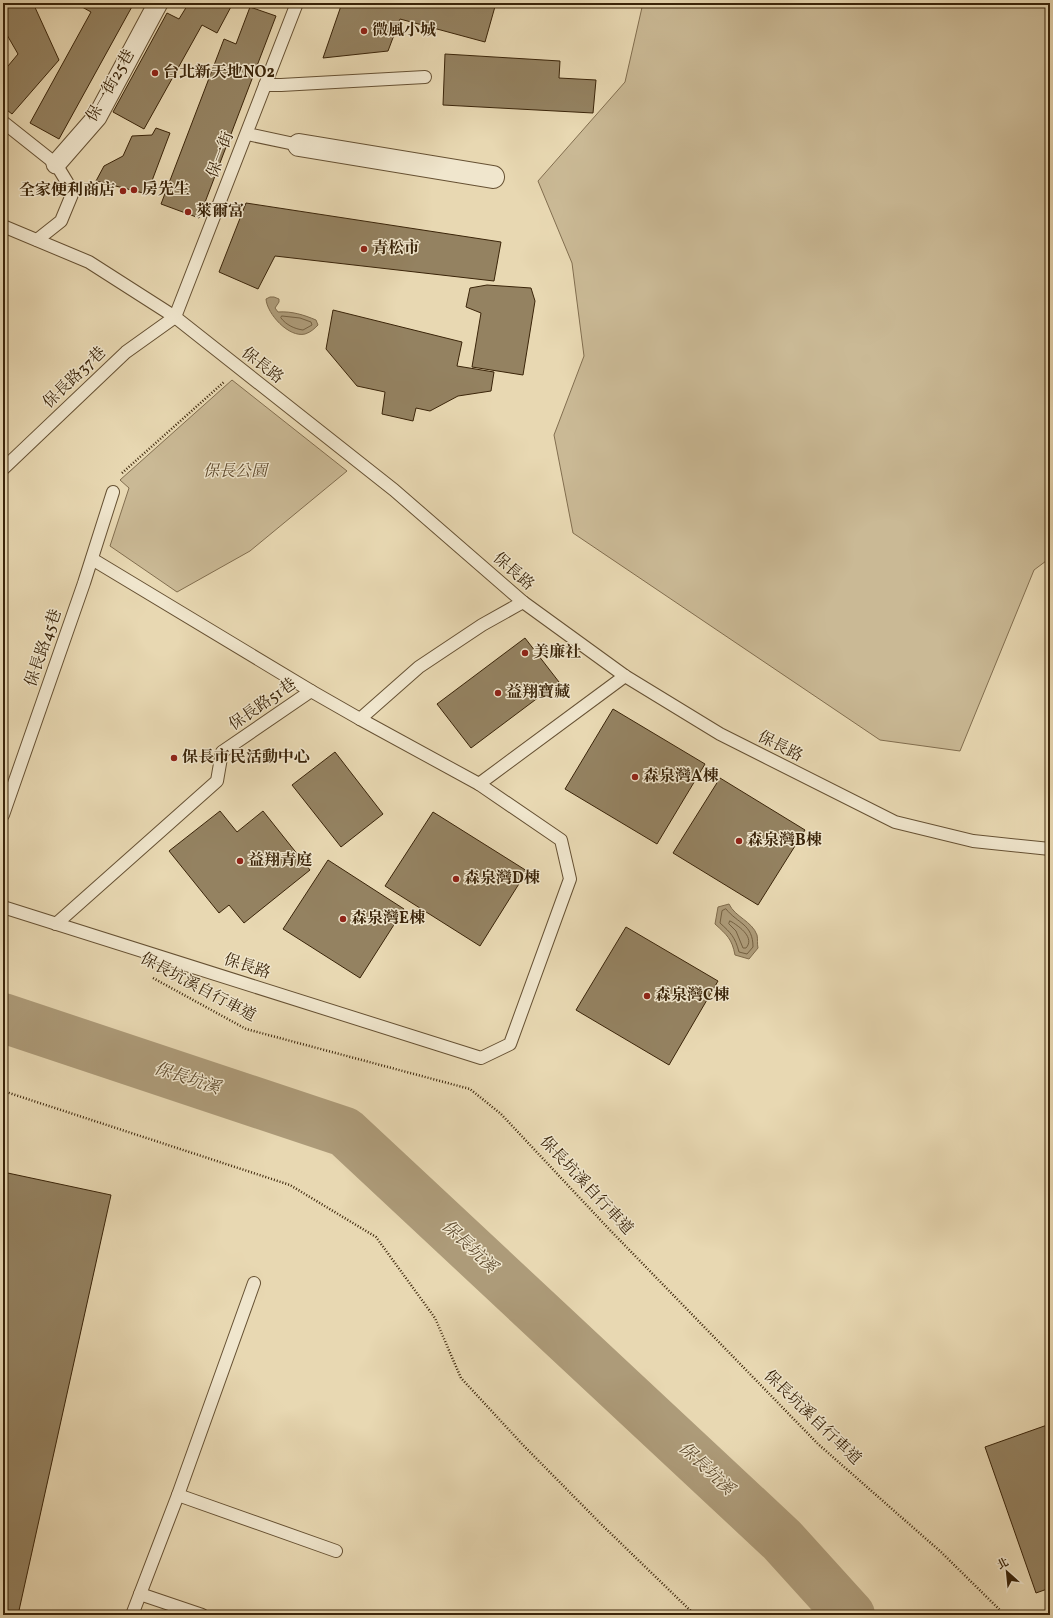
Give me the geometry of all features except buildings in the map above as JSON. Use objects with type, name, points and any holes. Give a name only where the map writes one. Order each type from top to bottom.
[{"type":"street","name":"保一街25巷","points":[[56,164],[97,117],[158,3]]},
{"type":"street","points":[[299,145],[493,177]]},
{"type":"lane","name":"保一街","points":[[174,317],[247,134],[297,3]]},
{"type":"lane","points":[[265,84],[281,85],[425,76]]},
{"type":"lane","points":[[3,122],[56,164],[73,192],[61,221],[37,240]]},
{"type":"lane","points":[[247,134],[299,145]]},
{"type":"lane","name":"保長路","points":[[3,226],[90,262],[174,317],[394,490],[523,602],[625,676],[720,734],[895,822],[974,841],[1050,849]]},
{"type":"lane","name":"保長路37巷","points":[[3,469],[126,352],[174,317]]},
{"type":"lane","name":"保長路45巷","points":[[3,815],[92,559],[113,492]]},
{"type":"lane","points":[[92,559],[311,691]]},
{"type":"lane","points":[[360,719],[419,667],[482,625],[523,602]]},
{"type":"lane","points":[[479,784],[625,676]]},
{"type":"lane","name":"保長路51巷","points":[[56,924],[217,781],[222,752],[311,691],[479,784],[562,840],[570,879],[510,1044],[481,1058]]},
{"type":"lane","name":"保長路","points":[[3,907],[481,1058]]},
{"type":"lane","points":[[132,1615],[178,1495],[254,1283]]},
{"type":"lane","points":[[178,1495],[336,1551]]},
{"type":"lane","points":[[140,1594],[202,1615]]},
{"type":"path","points":[[113,492],[112,482],[239,368]]},
{"type":"path","name":"保長坑溪自行車道","points":[[151,977],[246,1029],[470,1089],[501,1114],[608,1228],[818,1444],[941,1552],[1005,1615]]},
{"type":"path","points":[[3,1091],[290,1185],[376,1237],[435,1318],[461,1378],[523,1445],[595,1519],[695,1615]]},
{"type":"green space","points":[[643,3],[1050,3],[1050,558],[1034,570],[960,751],[880,740],[573,533],[554,435],[584,356],[572,263],[538,181],[625,82]]},
{"type":"green space","name":"保長公園","points":[[232,380],[347,471],[250,551],[177,592],[110,546],[129,488],[120,480]]},
{"type":"water","points":[[270,297],[279,299],[279,302],[275,308],[278,312],[288,312],[302,315],[316,320],[318,325],[305,334],[299,334],[286,329],[275,318],[267,305],[266,299]]},
{"type":"water","points":[[729,904],[735,912],[755,930],[757,935],[758,948],[749,959],[735,955],[728,938],[715,924],[718,907]]},
{"type":"waterway","name":"保長坑溪","points":[[3,1018],[345,1132],[782,1540],[850,1615]]},
{"type":"place","name":"微風小城","points":[[364,31]]},
{"type":"place","name":"台北新天地NO2","points":[[155,73]]},
{"type":"place","name":"房先生","points":[[134,190]]},
{"type":"place","name":"全家便利商店","points":[[123,191]]},
{"type":"place","name":"萊爾富","points":[[188,212]]},
{"type":"place","name":"青松市","points":[[364,249]]},
{"type":"place","name":"美廉社","points":[[525,653]]},
{"type":"place","name":"益翔寶藏","points":[[498,693]]},
{"type":"place","name":"保長市民活動中心","points":[[174,758]]},
{"type":"place","name":"森泉灣A棟","points":[[635,777]]},
{"type":"place","name":"森泉灣B棟","points":[[739,841]]},
{"type":"place","name":"益翔青庭","points":[[240,861]]},
{"type":"place","name":"森泉灣D棟","points":[[456,879]]},
{"type":"place","name":"森泉灣E棟","points":[[343,919]]},
{"type":"place","name":"森泉灣C棟","points":[[647,996]]}]
